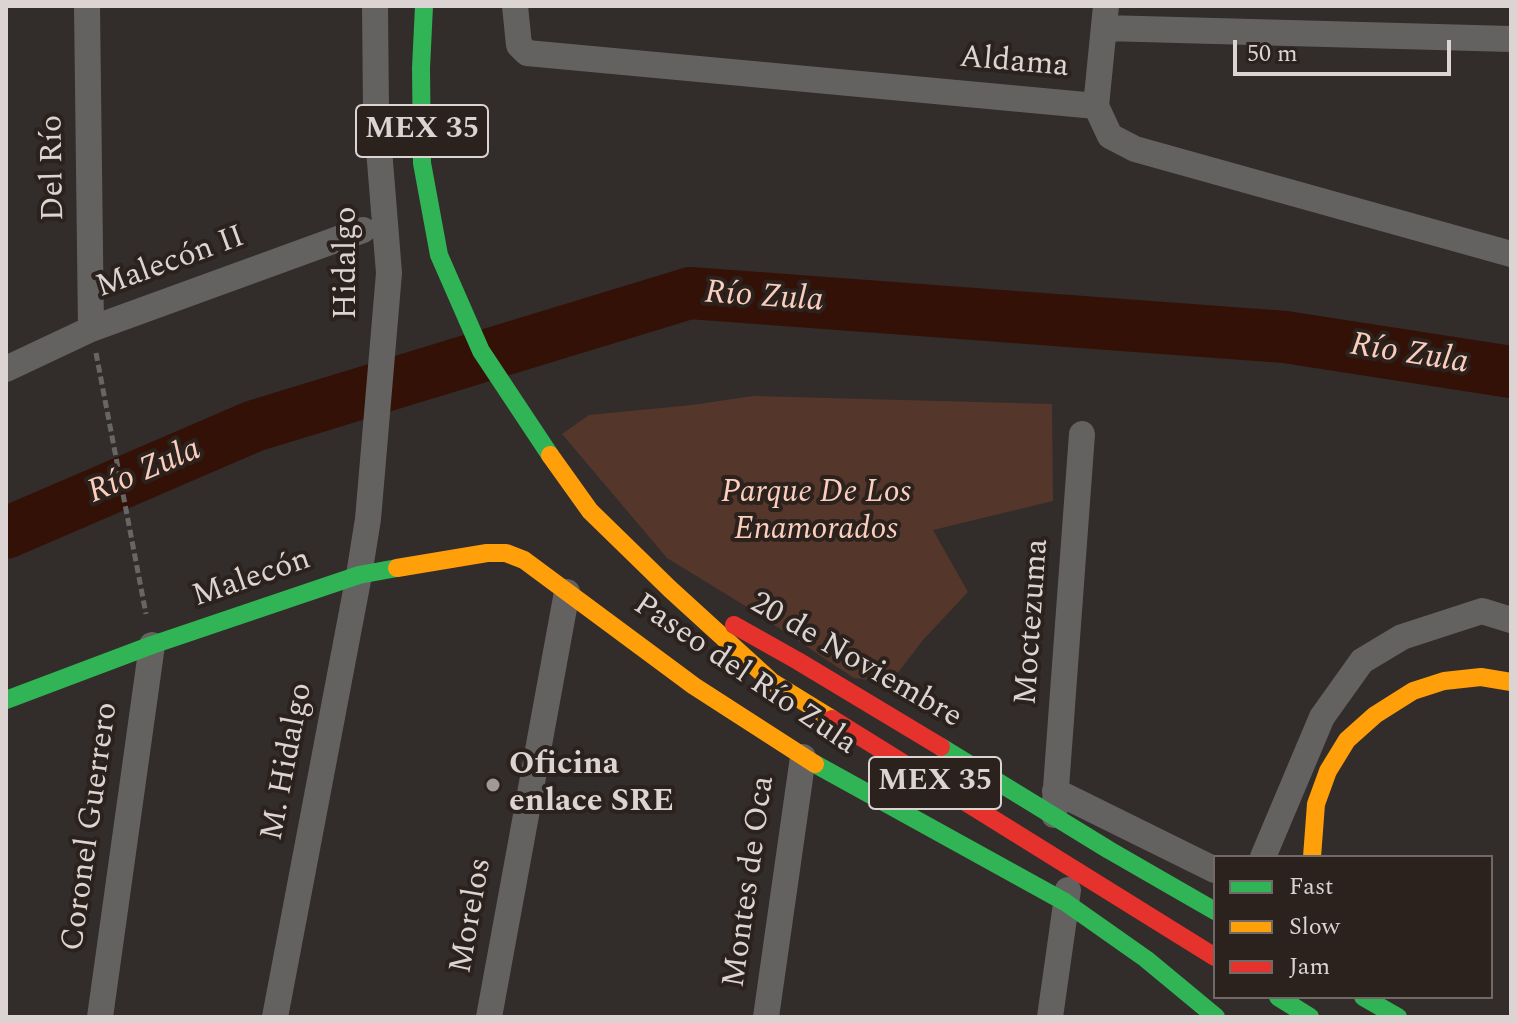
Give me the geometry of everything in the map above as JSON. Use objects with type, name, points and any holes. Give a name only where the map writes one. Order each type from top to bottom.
[{"type":"main road","name":"20 de Noviembre","points":[[424,6],[422,163],[439,255],[481,351],[590,511],[772,682],[1213,956]]},
{"type":"main road","name":"Malecón","points":[[6,700],[152,645],[359,575],[487,553],[506,553],[524,560]]},
{"type":"main road","name":"Paseo del Río Zula","points":[[524,560],[694,686],[803,757],[1065,902],[1146,959],[1216,1017]]},
{"type":"main road","name":"20 de Noviembre","points":[[670,589],[1054,803],[1109,850],[1213,910]]},
{"type":"main road","points":[[1312,855],[1316,804],[1328,771],[1347,740],[1375,715],[1413,691],[1444,681],[1481,677],[1511,682]]},
{"type":"main road","points":[[1281,999],[1310,1017]]},
{"type":"main road","points":[[1366,999],[1398,1017]]},
{"type":"main road","points":[[1397,999],[1419,1017]]},
{"type":"street","name":"Del Río","points":[[87,6],[91,329]]},
{"type":"street","name":"Hidalgo","points":[[368,519],[389,273],[376,112],[375,6]]},
{"type":"street","name":"Aldama","points":[[515,6],[519,45],[527,53],[1096,106],[1110,136],[1135,149],[1511,254]]},
{"type":"street","points":[[1096,106],[1105,17],[1511,39]]},
{"type":"street","name":"Malecón II","points":[[6,369],[91,329],[363,230]]},
{"type":"street","name":"Moctezuma","points":[[1054,803],[1082,434]]},
{"type":"street","name":"M. Hidalgo","points":[[275,1017],[368,519]]},
{"type":"street","name":"Morelos","points":[[489,1017],[567,592]]},
{"type":"street","points":[[1264,855],[1322,717],[1362,661],[1402,637],[1482,611],[1511,620]]},
{"type":"street","name":"Coronel Guerrero","points":[[100,1017],[152,645]]},
{"type":"street","name":"Montes de Oca","points":[[766,1017],[803,757]]},
{"type":"street","points":[[1054,803],[1213,869]]},
{"type":"street","points":[[1050,1017],[1072,868]]},
{"type":"path","points":[[91,329],[152,645]]},
{"type":"green space","name":"Parque De Los Enamorados","points":[[753,396],[1052,404],[1053,501],[933,530],[968,592],[923,640],[890,683],[854,678],[667,558],[562,434],[589,415]]},
{"type":"waterway","name":"Río Zula","points":[[6,533],[254,426],[690,293],[1285,337],[1511,372]]},
{"type":"traffic: fast","points":[[424,6],[422,163],[439,255],[481,351],[550,455]]},
{"type":"traffic: fast","points":[[6,700],[152,645],[359,575],[397,568]]},
{"type":"traffic: fast","points":[[941,747],[1213,910]]},
{"type":"traffic: fast","points":[[815,764],[1065,902],[1146,959],[1216,1017]]},
{"type":"traffic: fast","points":[[1281,999],[1310,1017]]},
{"type":"traffic: fast","points":[[1366,999],[1398,1017]]},
{"type":"traffic: slow","points":[[550,455],[590,511],[670,589],[772,682],[832,719]]},
{"type":"traffic: slow","points":[[397,568],[487,553],[506,553],[524,560],[694,686],[815,764]]},
{"type":"traffic: slow","points":[[1312,855],[1316,804],[1328,771],[1347,740],[1375,715],[1413,691],[1444,681],[1481,677],[1511,682]]},
{"type":"traffic: jam","points":[[734,625],[941,747]]},
{"type":"traffic: jam","points":[[832,719],[1213,956]]},
{"type":"place","name":"Oficina enlace SRE","points":[[493,785]]}]
